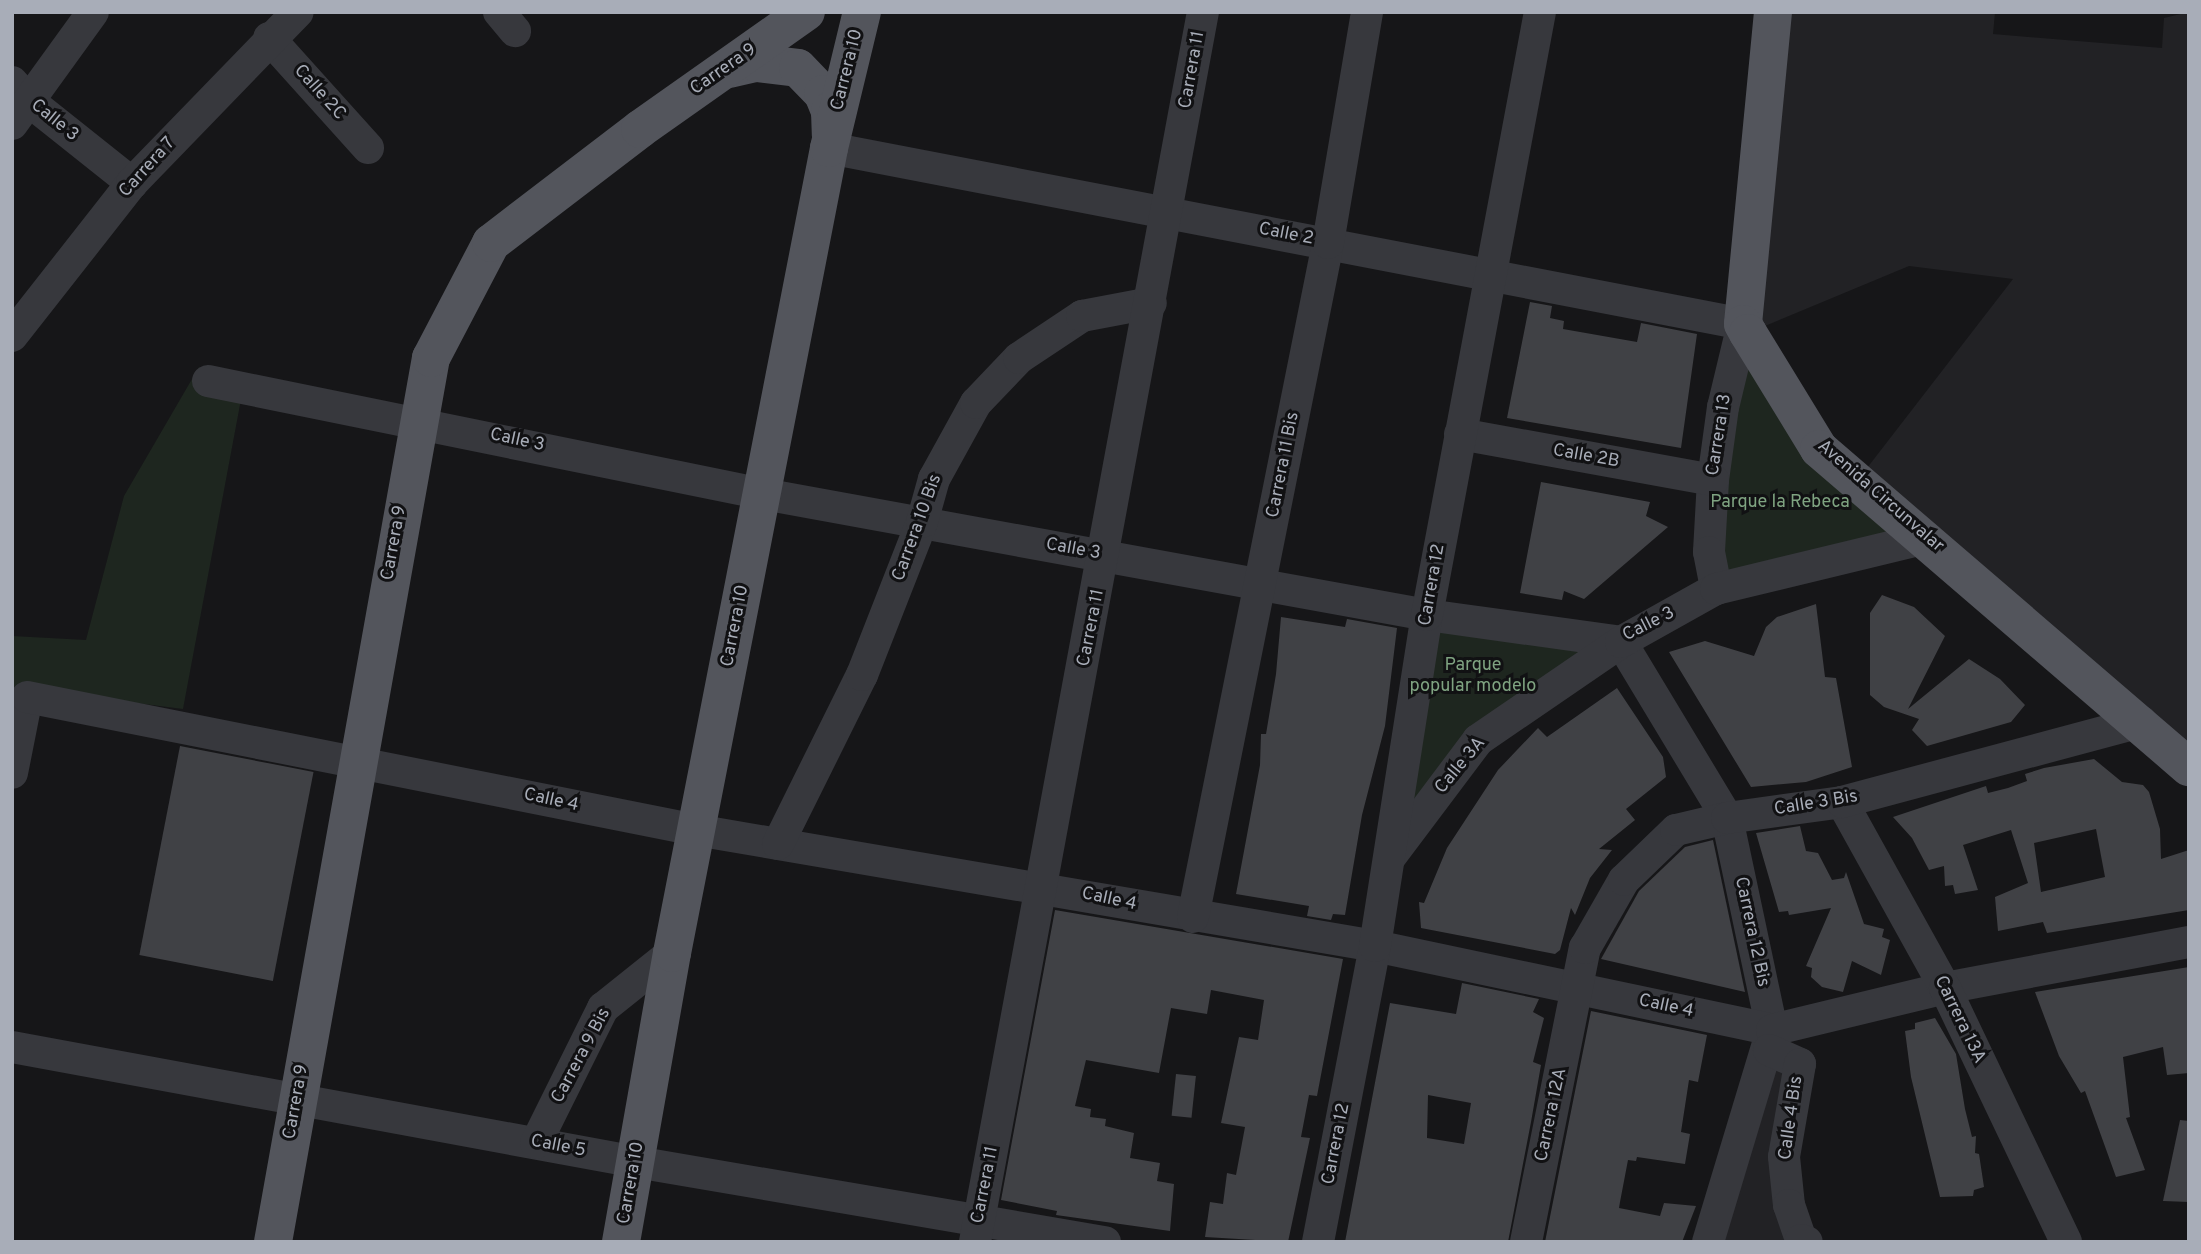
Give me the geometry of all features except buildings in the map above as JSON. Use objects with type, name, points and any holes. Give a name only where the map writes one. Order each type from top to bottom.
[{"type":"main road","name":"Carrera 9","points":[[273,1242],[417,420],[431,359],[491,243],[715,76],[806,12]]},
{"type":"main road","name":"Carrera 10","points":[[621,1242],[672,953],[829,148],[862,12]]},
{"type":"main road","points":[[1746,329],[1773,12]]},
{"type":"main road","points":[[715,76],[756,63],[798,68],[823,94],[830,111],[829,148]]},
{"type":"main road","name":"Avenida Circunvalar","points":[[1746,329],[1819,449],[1927,538],[2141,722],[2189,767]]},
{"type":"street","points":[[18,102],[93,12]]},
{"type":"street","name":"Carrera 7","points":[[12,336],[132,183],[269,38],[298,12]]},
{"type":"street","name":"Carrera 11","points":[[978,1230],[1106,556],[1203,12]]},
{"type":"street","name":"Carrera 11 Bis","points":[[1193,917],[1328,243],[1367,12]]},
{"type":"street","name":"Carrera 12","points":[[1318,1242],[1375,946],[1427,615],[1460,435],[1493,277],[1540,12]]},
{"type":"street","name":"Calle 2C","points":[[269,38],[368,148]]},
{"type":"street","name":"Calle 3","points":[[18,102],[132,183]]},
{"type":"street","name":"Calle 2","points":[[829,148],[1328,243],[1746,329]]},
{"type":"street","name":"Carrera 10 Bis","points":[[778,844],[862,675],[922,522],[934,479],[976,403],[1018,358],[1082,316],[1151,303]]},
{"type":"street","name":"Carrera 13","points":[[1716,589],[1709,552],[1713,480],[1723,407],[1746,329]]},
{"type":"street","name":"Calle 3","points":[[208,381],[417,420],[762,494],[1427,615],[1622,642],[1716,589],[1927,538]]},
{"type":"street","name":"Calle 2B","points":[[1460,435],[1713,480]]},
{"type":"street","name":"Carrera 12 Bis","points":[[1622,642],[1727,818],[1771,1040],[1708,1242]]},
{"type":"street","name":"Calle 3A","points":[[1388,860],[1478,740],[1622,642]]},
{"type":"street","name":"Calle 4","points":[[12,773],[27,697],[696,830],[1043,886],[1193,917],[1375,946],[1578,989],[1771,1040],[1945,988],[2189,942]]},
{"type":"street","name":"Calle 3 Bis","points":[[1578,989],[1585,948],[1624,880],[1676,830],[1727,818],[1842,803],[2141,722]]},
{"type":"street","name":"Carrera 13A","points":[[1842,803],[1945,988],[2066,1242]]},
{"type":"street","name":"Carrera 9 Bis","points":[[536,1143],[603,1008],[672,953]]},
{"type":"street","name":"Carrera 12A","points":[[1526,1242],[1578,989]]},
{"type":"street","name":"Calle 4 Bis","points":[[1771,1040],[1800,1064],[1784,1157],[1789,1205],[1801,1240],[1807,1242]]},
{"type":"street","name":"Calle 5","points":[[12,1047],[298,1102],[536,1143],[978,1230],[1105,1242]]},
{"type":"shaded area","points":[[1773,12],[1995,12],[1993,34],[2162,48],[2164,18],[2189,12],[2189,753],[1857,481],[2013,279],[1909,266],[1748,333]]},
{"type":"shaded area","points":[[1769,1050],[1800,1064],[1784,1157],[1807,1242],[1708,1242]]},
{"type":"green space","name":"Parque la Rebeca","points":[[1743,324],[1789,407],[1927,538],[1716,589]]},
{"type":"green space","points":[[199,367],[242,394],[183,709],[12,687],[12,636],[86,640],[124,496]]},
{"type":"green space","name":"Parque popular modelo","points":[[1427,615],[1621,642],[1478,740],[1388,860]]}]
